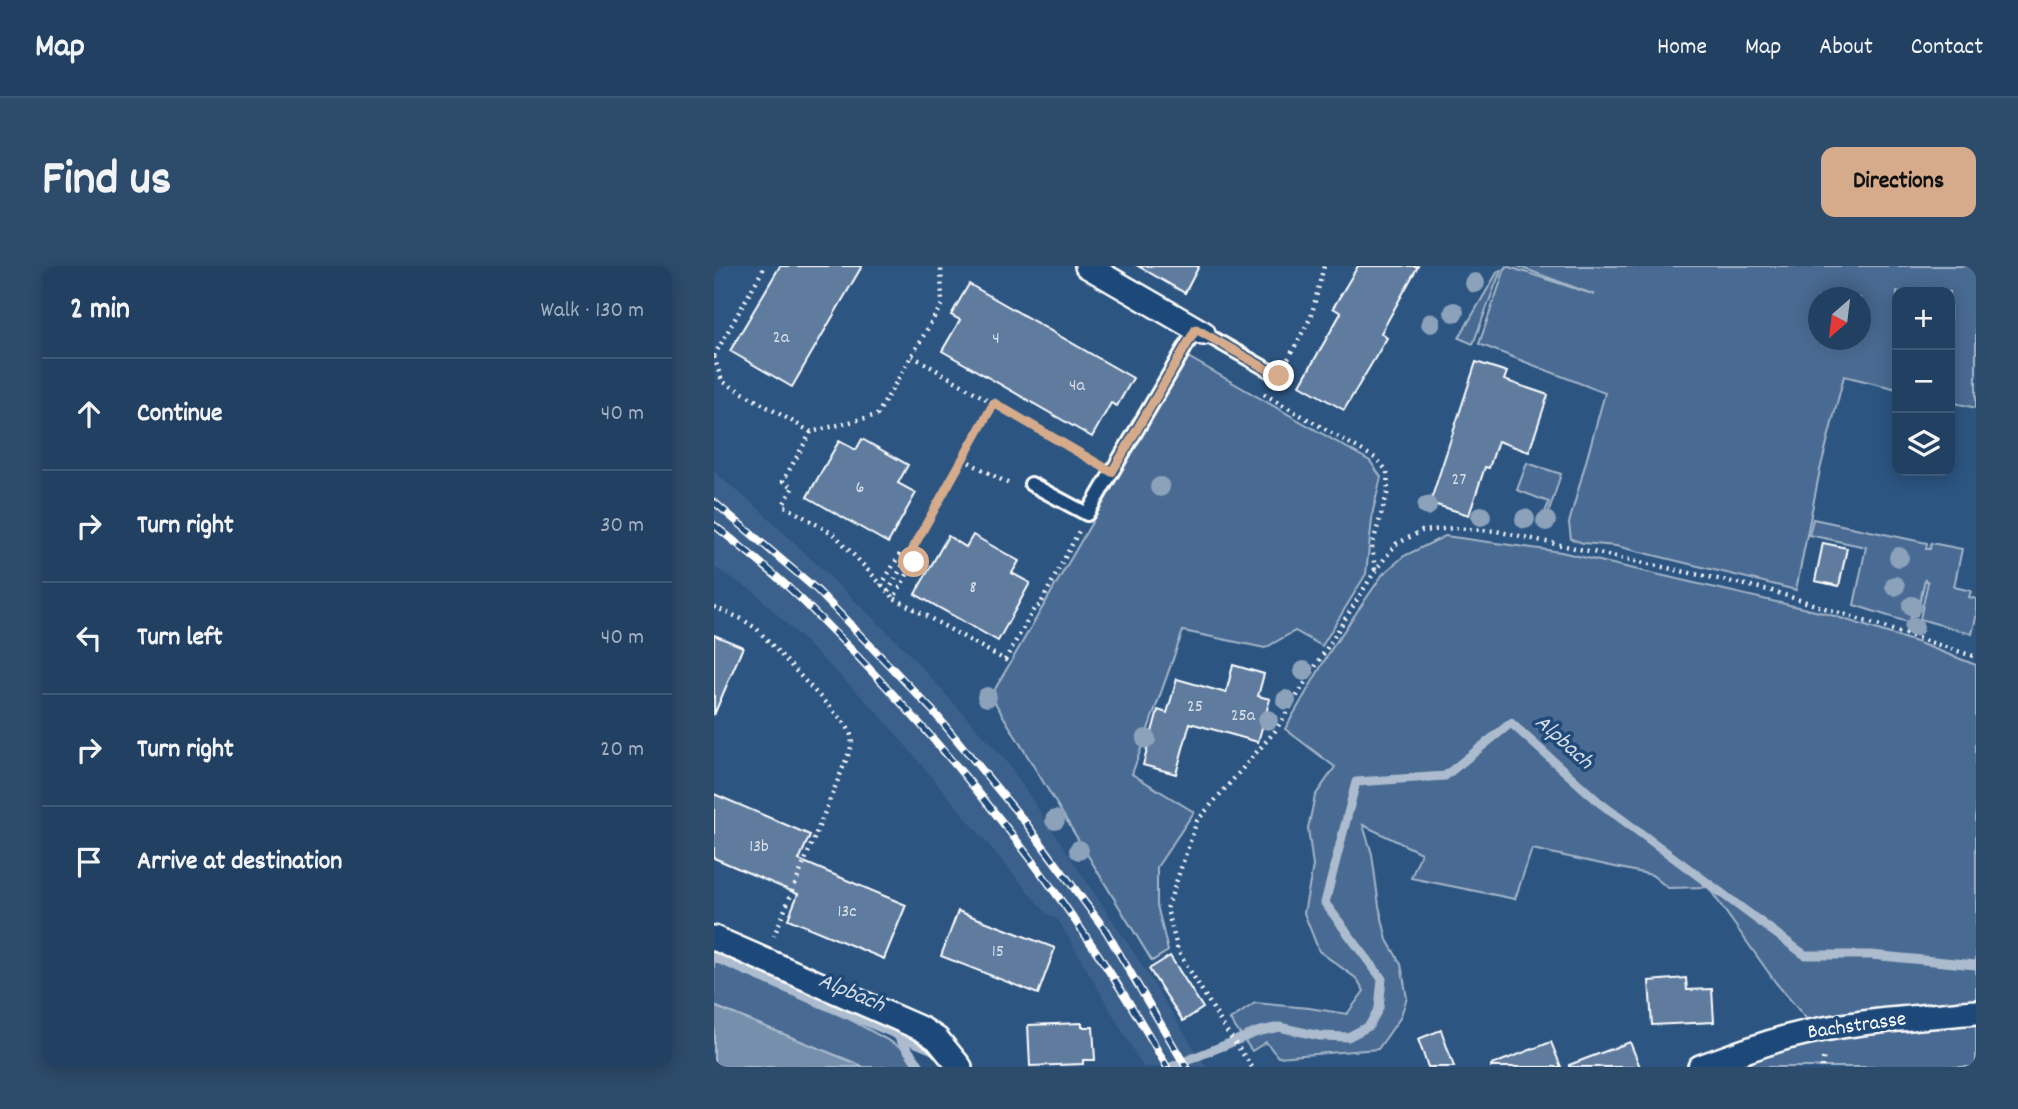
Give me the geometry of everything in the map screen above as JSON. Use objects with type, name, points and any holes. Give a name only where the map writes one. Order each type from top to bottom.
[{"type":"street","points":[[1087,266],[1200,331]]},
{"type":"street","points":[[714,938],[922,1029],[937,1040],[955,1060]]},
{"type":"street","name":"Bachstrasse","points":[[1700,1067],[1786,1038],[1825,1029],[1859,1023],[1976,1013]]},
{"type":"lane","points":[[1031,484],[1087,514],[1200,331],[1279,376]]},
{"type":"path","points":[[765,266],[714,356],[722,382],[811,432],[877,415],[942,304],[941,266]]},
{"type":"path","points":[[1279,376],[1311,317],[1324,266]]},
{"type":"path","points":[[912,356],[1112,472]]},
{"type":"path","points":[[1263,394],[1377,459],[1387,471],[1388,491],[1372,546],[1376,571]]},
{"type":"path","points":[[910,553],[994,403]]},
{"type":"path","points":[[811,432],[783,481],[793,487],[783,505],[835,534],[894,598],[1005,660],[1034,609],[1040,605],[1087,514]]},
{"type":"path","points":[[963,459],[1009,484]]},
{"type":"path","points":[[1250,1064],[1178,951],[1167,909],[1197,821],[1275,731],[1376,571],[1396,544],[1422,531],[1453,528],[1496,531],[1769,590],[1976,657]]},
{"type":"path","points":[[881,586],[900,554],[910,553]]},
{"type":"path","points":[[894,598],[914,562],[910,553]]},
{"type":"path","points":[[888,592],[905,561]]},
{"type":"path","points":[[714,607],[757,629],[852,734],[853,742],[849,753],[765,960]]},
{"type":"shaded area","points":[[1506,266],[1595,295],[1517,266],[1976,266],[1976,408],[1955,403],[1955,287],[1892,287],[1892,388],[1844,376],[1820,470],[1796,590],[1616,546],[1583,543],[1571,539],[1569,523],[1605,393],[1479,344]]},
{"type":"shaded area","points":[[1501,270],[1473,344],[1459,338],[1498,271]]},
{"type":"shaded area","points":[[1188,357],[1370,461],[1381,477],[1373,511],[1366,574],[1322,646],[1295,631],[1265,648],[1183,631],[1132,774],[1194,812],[1157,867],[1157,905],[1168,951],[1152,961],[991,696]]},
{"type":"shaded area","points":[[1527,463],[1561,474],[1546,521],[1542,520],[1549,502],[1517,490]]},
{"type":"shaded area","points":[[714,472],[757,507],[905,649],[1007,762],[1206,1067],[1143,1067],[1059,921],[1046,913],[878,713],[754,592],[714,567]]},
{"type":"shaded area","points":[[1813,519],[1927,543],[1926,549],[1930,549],[1931,543],[1962,549],[1954,587],[1971,591],[1969,597],[1976,599],[1976,618],[1972,634],[1920,619],[1928,582],[1925,580],[1917,615],[1911,616],[1910,623],[1854,605],[1866,547],[1809,535]]},
{"type":"shaded area","points":[[1445,536],[1561,552],[1828,614],[1919,643],[1976,665],[1976,1006],[1809,1022],[1776,983],[1708,887],[1668,888],[1652,875],[1532,849],[1515,899],[1411,878],[1421,853],[1363,825],[1372,854],[1387,940],[1401,964],[1407,998],[1400,1018],[1378,1049],[1278,1057],[1266,1042],[1252,1051],[1230,1020],[1255,1003],[1347,1014],[1364,991],[1357,979],[1319,951],[1304,913],[1313,866],[1308,828],[1315,796],[1335,767],[1285,729],[1330,651],[1383,574],[1404,556]]},
{"type":"shaded area","points":[[714,961],[851,1020],[902,1048],[915,1067],[863,1067],[714,1006]]},
{"type":"shaded area","points":[[714,1006],[860,1065],[863,1067],[714,1067]]},
{"type":"shaded area","points":[[1976,1019],[1976,1067],[1733,1067],[1845,1035]]},
{"type":"building","points":[[780,266],[862,266],[792,387],[730,351]]},
{"type":"building","points":[[1138,266],[1199,266],[1185,293]]},
{"type":"building","points":[[1358,266],[1418,266],[1381,333],[1387,338],[1344,410],[1300,385],[1341,313],[1333,308]]},
{"type":"building","points":[[969,284],[1133,378],[1117,406],[1111,403],[1092,437],[942,351],[960,320],[951,315]]},
{"type":"building","points":[[1476,362],[1507,372],[1504,380],[1548,395],[1529,452],[1498,441],[1489,468],[1485,467],[1469,515],[1430,503]]},
{"type":"building","points":[[862,439],[908,465],[898,483],[916,493],[888,543],[807,497],[839,441],[856,450]]},
{"type":"building","points":[[973,535],[1019,561],[1012,573],[1030,583],[998,641],[915,594],[948,536],[966,547]]},
{"type":"building","points":[[1823,543],[1847,548],[1839,586],[1815,581]]},
{"type":"building","points":[[714,635],[743,647],[714,715]]},
{"type":"building","points":[[1233,665],[1264,674],[1258,696],[1270,699],[1258,742],[1190,723],[1176,774],[1143,765],[1158,710],[1167,713],[1177,679],[1226,693]]},
{"type":"building","points":[[714,794],[810,835],[799,860],[906,905],[884,959],[788,919],[798,894],[714,858]]},
{"type":"building","points":[[958,911],[1055,948],[1038,994],[941,956]]},
{"type":"building","points":[[1170,956],[1203,1008],[1183,1021],[1149,969]]},
{"type":"building","points":[[1686,978],[1687,990],[1712,989],[1714,1022],[1652,1025],[1649,981]]},
{"type":"building","points":[[1082,1023],[1082,1027],[1093,1027],[1095,1060],[1083,1060],[1083,1064],[1030,1066],[1028,1025]]},
{"type":"building","points":[[1441,1030],[1454,1067],[1428,1067],[1418,1039]]},
{"type":"building","points":[[1551,1042],[1561,1067],[1491,1067],[1491,1065]]},
{"type":"building","points":[[1630,1042],[1640,1067],[1569,1067],[1569,1065]]},
{"type":"waterway","name":"Alpbach","points":[[1171,1067],[1257,1032],[1279,1027],[1320,1036],[1348,1037],[1369,1026],[1379,1008],[1382,979],[1325,903],[1356,782],[1445,776],[1511,723],[1600,803],[1805,955],[1871,955],[1976,965]]},
{"type":"waterway","name":"Alpbach","points":[[714,957],[940,1053]]},
{"type":"waterway","points":[[899,1038],[921,1067]]},
{"type":"railway","points":[[714,502],[817,590],[933,711],[1025,822],[1106,931],[1186,1067]]},
{"type":"railway","points":[[714,525],[806,604],[858,657],[956,766],[1048,882],[1130,1004],[1167,1067]]},
{"type":"route","points":[[914,562],[910,553],[994,403],[1112,472],[1196,329],[1279,376]]}]
